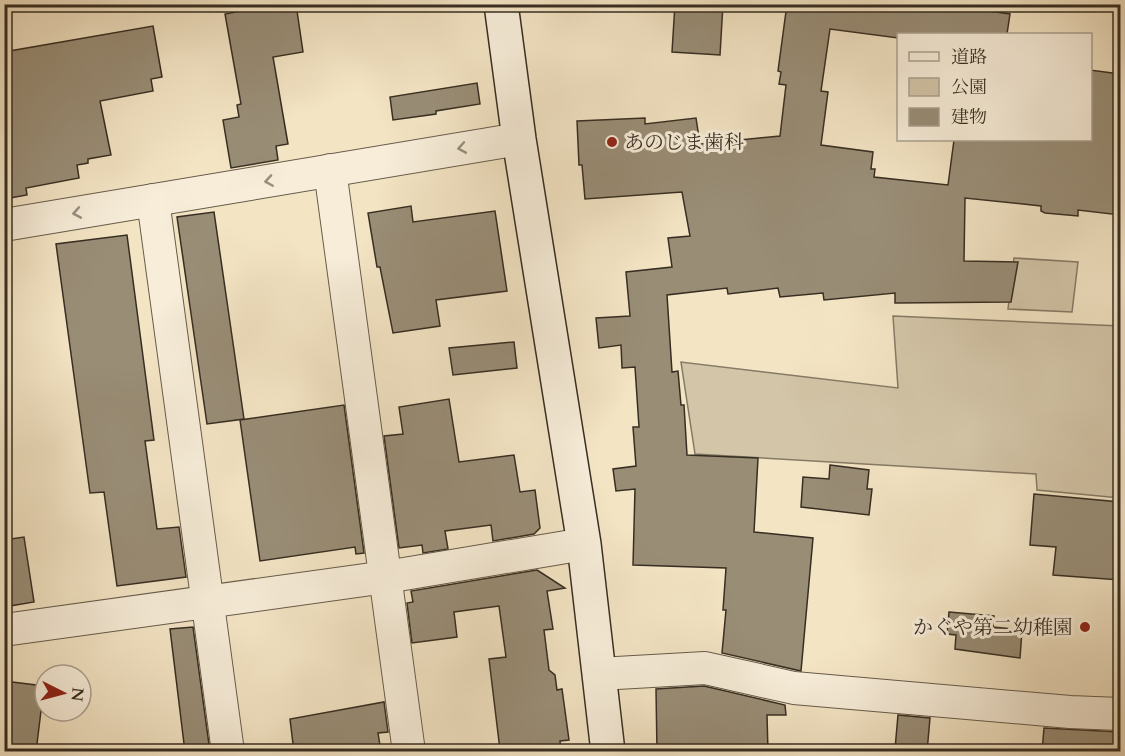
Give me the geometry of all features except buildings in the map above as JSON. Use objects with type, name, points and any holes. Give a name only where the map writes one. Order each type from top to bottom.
[{"type":"street","points":[[501,4],[519,138],[584,543],[608,752]]},
{"type":"street","points":[[4,225],[519,138]]},
{"type":"street","points":[[330,171],[409,752]]},
{"type":"street","points":[[153,200],[210,602],[228,752]]},
{"type":"street","points":[[4,630],[386,577],[584,543]]},
{"type":"street","points":[[599,674],[705,668],[794,688],[1070,712],[1120,714]]},
{"type":"green space","points":[[1014,258],[1078,262],[1072,312],[1008,309]]},
{"type":"green space","points":[[893,316],[1120,326],[1120,498],[1037,490],[1036,474],[695,454],[681,362],[898,388]]},
{"type":"place","name":"あのじま歯科","points":[[612,142]]},
{"type":"place","name":"かぐや第二幼稚園","points":[[1085,627]]}]
